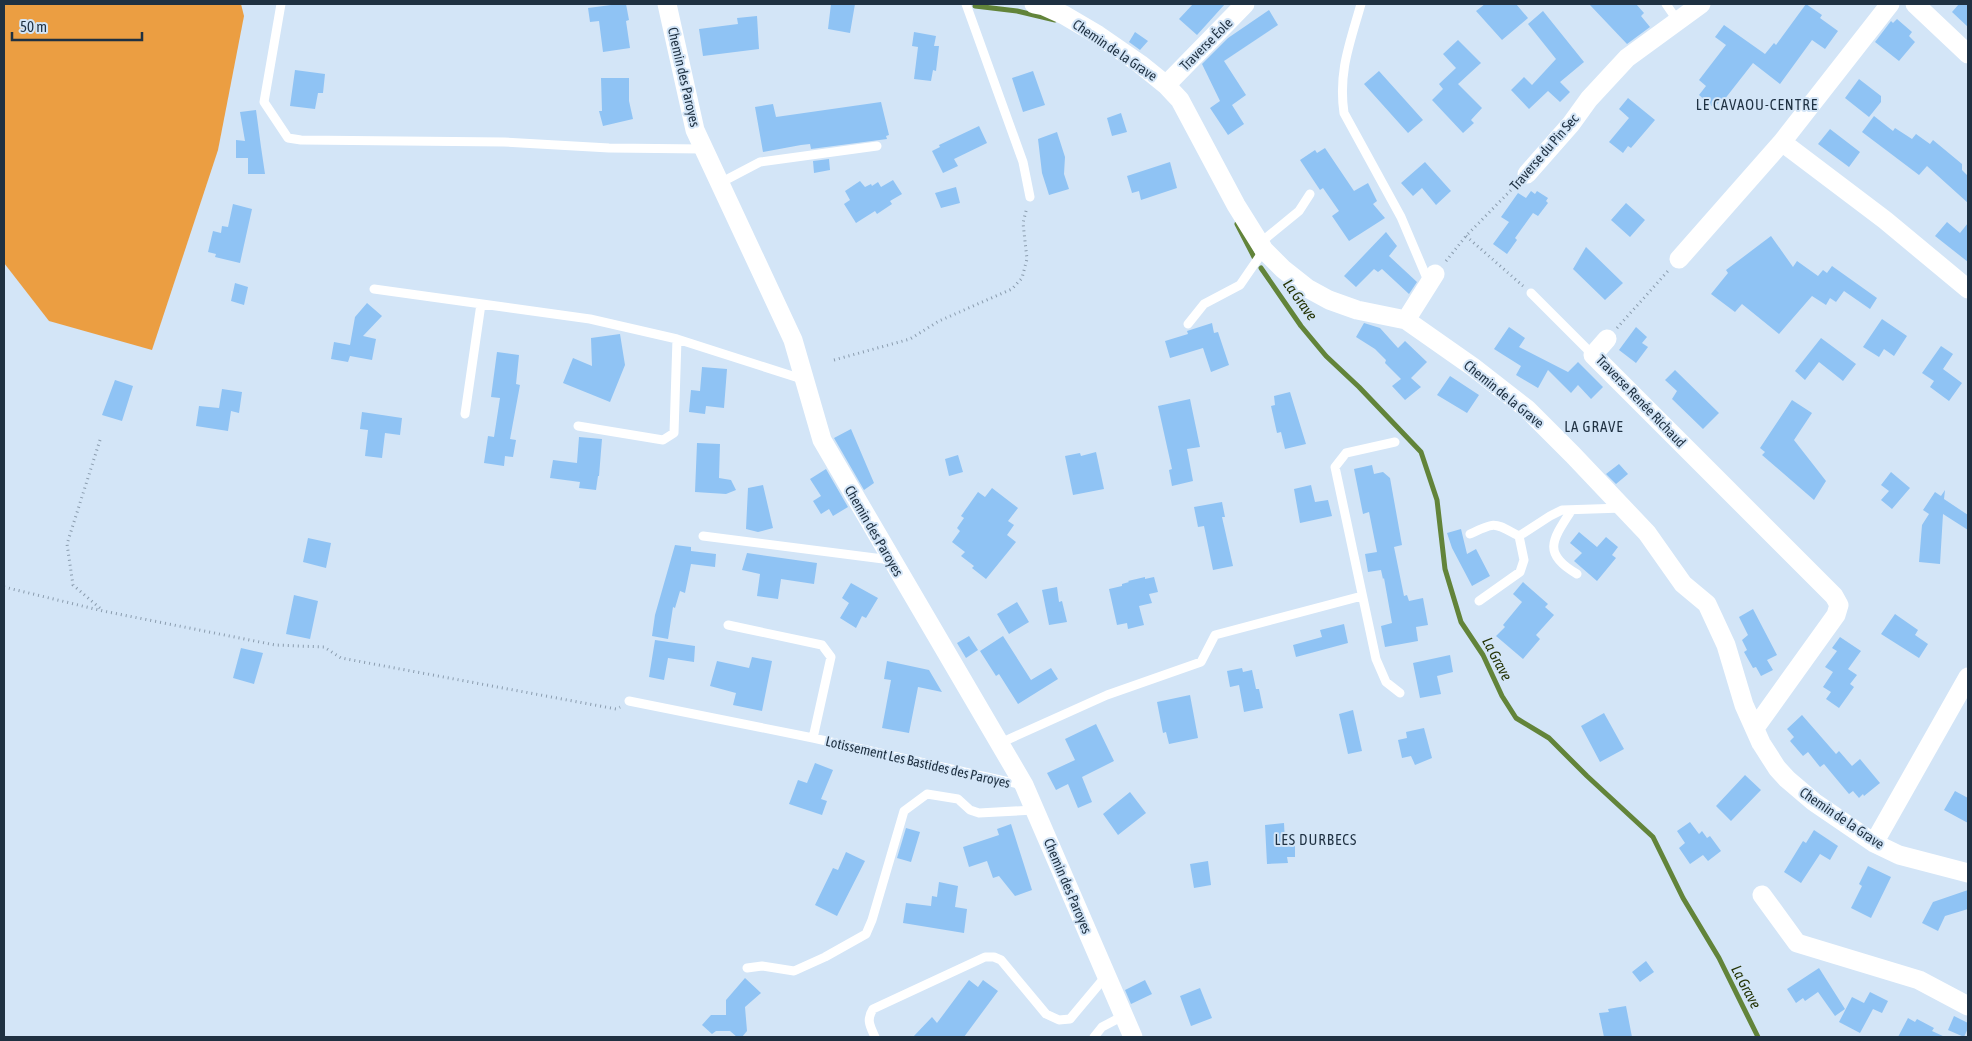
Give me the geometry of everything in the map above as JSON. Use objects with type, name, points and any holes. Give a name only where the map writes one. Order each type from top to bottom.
[{"type":"street","name":"Chemin des Paroyes","points":[[667,4],[695,130],[792,340],[822,440],[890,560],[1024,786],[1133,1037]]},
{"type":"street","name":"Chemin de la Grave","points":[[1034,4],[1044,6],[1064,15],[1098,35],[1140,64],[1166,85],[1180,100],[1236,205],[1262,247],[1283,269],[1307,288],[1329,300],[1357,310],[1406,320],[1473,367],[1527,409],[1573,455],[1647,533],[1683,584],[1707,604],[1726,645],[1744,704],[1761,743],[1787,779],[1814,802],[1874,843],[1899,855],[1968,873]]},
{"type":"street","name":"Traverse Éole","points":[[1166,85],[1245,4]]},
{"type":"street","name":"Traverse du Pin Sec","points":[[1527,174],[1571,124],[1589,99],[1627,58],[1701,4]]},
{"type":"street","points":[[1679,259],[1782,142],[1890,4]]},
{"type":"street","points":[[1915,4],[1968,54]]},
{"type":"street","points":[[1782,142],[1885,220],[1968,288]]},
{"type":"street","points":[[1406,320],[1432,279]]},
{"type":"street","name":"Traverse Renée Richaud","points":[[1607,339],[1593,354],[1834,596],[1839,606],[1836,614],[1755,728]]},
{"type":"street","points":[[1874,843],[1968,677]]},
{"type":"street","points":[[1762,895],[1797,943],[1919,980],[1968,1006]]},
{"type":"lane","points":[[282,4],[264,102],[288,138],[301,140],[504,142],[609,148],[704,149]]},
{"type":"lane","points":[[966,4],[1023,162],[1030,197]]},
{"type":"lane","points":[[1361,4],[1343,70],[1342,98],[1344,114],[1401,217],[1432,279]]},
{"type":"lane","points":[[1666,4],[1677,20]]},
{"type":"lane","points":[[720,183],[760,162],[877,146]]},
{"type":"lane","points":[[1188,324],[1204,304],[1240,285],[1262,247],[1299,211],[1310,194]]},
{"type":"lane","points":[[374,289],[590,319],[677,339],[805,380]]},
{"type":"lane","points":[[1532,293],[1593,354]]},
{"type":"lane","points":[[465,414],[481,304]]},
{"type":"lane","points":[[578,426],[663,440],[674,433],[677,339]]},
{"type":"lane","points":[[1395,442],[1346,453],[1335,468],[1376,659],[1386,682],[1400,693]]},
{"type":"lane","points":[[1519,536],[1562,510],[1572,512],[1623,508]]},
{"type":"lane","points":[[1572,512],[1556,536],[1553,551],[1557,560],[1577,574]]},
{"type":"lane","points":[[1470,534],[1492,524],[1497,524],[1519,536],[1524,560],[1520,572],[1479,601]]},
{"type":"lane","points":[[703,536],[890,560]]},
{"type":"lane","points":[[998,744],[1107,695],[1202,662],[1214,635],[1362,596]]},
{"type":"lane","name":"Lotissement Les Bastides des Paroyes","points":[[728,625],[822,645],[831,658],[813,738]]},
{"type":"lane","name":"Lotissement Les Bastides des Paroyes","points":[[629,701],[813,738],[1024,786]]},
{"type":"lane","points":[[747,968],[762,966],[794,971],[825,957],[866,934],[872,920],[904,811],[927,794],[958,799],[970,810],[979,813],[1035,810]]},
{"type":"lane","points":[[875,1037],[868,1024],[868,1015],[872,1009],[985,957],[994,957],[1001,960],[1046,1014],[1059,1020],[1070,1019],[1106,976]]},
{"type":"lane","points":[[1094,1037],[1102,1027],[1123,1016]]},
{"type":"path","name":"Traverse du Pin Sec","points":[[1432,279],[1466,236],[1527,174]]},
{"type":"path","points":[[834,360],[910,339],[939,321],[1012,289],[1022,278],[1026,259],[1023,223],[1030,197]]},
{"type":"path","points":[[1466,236],[1532,293]]},
{"type":"path","name":"Traverse Renée Richaud","points":[[1607,339],[1679,259]]},
{"type":"path","points":[[100,440],[67,544],[73,585],[103,611]]},
{"type":"path","points":[[4,587],[103,611],[275,645],[324,647],[341,658],[616,709],[629,701]]},
{"type":"shaded area","points":[[4,4],[241,4],[244,16],[218,150],[152,350],[49,321],[4,263]]},
{"type":"building","points":[[626,4],[629,20],[626,21],[630,48],[603,52],[599,21],[590,22],[588,8]]},
{"type":"building","points":[[831,4],[855,4],[850,33],[828,29]]},
{"type":"building","points":[[1193,4],[1225,4],[1197,35],[1179,19]]},
{"type":"building","points":[[1485,4],[1516,4],[1528,18],[1502,40],[1476,11]]},
{"type":"building","points":[[1589,4],[1636,4],[1644,13],[1641,16],[1650,27],[1627,44]]},
{"type":"building","points":[[1806,4],[1822,15],[1820,18],[1838,31],[1825,49],[1812,40],[1780,84],[1753,63],[1724,100],[1722,98],[1714,108],[1699,95],[1706,86],[1699,80],[1726,45],[1715,37],[1724,25],[1765,54],[1774,43],[1776,45]]},
{"type":"building","points":[[1959,4],[1968,4],[1968,27],[1952,12]]},
{"type":"building","points":[[1269,10],[1278,25],[1224,61],[1246,95],[1232,105],[1244,124],[1228,135],[1210,108],[1220,101],[1202,64],[1228,38]]},
{"type":"building","points":[[1543,11],[1584,62],[1560,82],[1570,92],[1560,102],[1548,91],[1529,109],[1511,90],[1524,77],[1532,85],[1556,59],[1528,24]]},
{"type":"building","points":[[757,16],[759,49],[703,56],[699,29],[738,24],[737,18]]},
{"type":"building","points":[[1897,19],[1912,32],[1909,36],[1915,42],[1899,61],[1875,42],[1891,21],[1893,23]]},
{"type":"building","points":[[914,32],[936,36],[934,46],[939,46],[936,71],[933,70],[931,81],[914,79],[918,47],[912,46]]},
{"type":"building","points":[[1135,32],[1148,41],[1140,50],[1129,42]]},
{"type":"building","points":[[1458,40],[1481,63],[1458,84],[1482,108],[1471,120],[1474,123],[1463,133],[1432,100],[1443,89],[1439,84],[1456,68],[1443,54]]},
{"type":"building","points":[[295,70],[325,74],[323,93],[318,93],[315,109],[290,106]]},
{"type":"building","points":[[1033,71],[1045,105],[1023,112],[1012,78]]},
{"type":"building","points":[[1379,71],[1423,120],[1408,133],[1364,84]]},
{"type":"building","points":[[601,78],[629,78],[629,101],[633,119],[603,126],[599,111],[602,111]]},
{"type":"building","points":[[1859,79],[1881,96],[1881,102],[1869,117],[1845,98]]},
{"type":"building","points":[[1628,98],[1655,120],[1631,148],[1628,146],[1623,153],[1609,142],[1629,118],[1619,109]]},
{"type":"building","points":[[881,102],[889,135],[886,136],[887,139],[811,149],[810,144],[763,152],[755,107],[773,104],[776,117]]},
{"type":"building","points":[[256,110],[265,174],[248,174],[248,158],[236,158],[236,140],[245,141],[240,112]]},
{"type":"building","points":[[1121,113],[1127,132],[1112,136],[1107,118]]},
{"type":"building","points":[[1874,116],[1893,131],[1895,128],[1912,139],[1916,134],[1930,144],[1933,140],[1962,164],[1962,170],[1968,176],[1968,203],[1927,166],[1919,175],[1862,132]]},
{"type":"building","points":[[979,126],[987,143],[954,159],[958,166],[943,173],[932,151],[940,147],[939,145]]},
{"type":"building","points":[[1830,129],[1860,152],[1849,167],[1818,144]]},
{"type":"building","points":[[1057,132],[1065,157],[1064,174],[1069,189],[1049,195],[1042,173],[1038,139]]},
{"type":"building","points":[[1325,148],[1354,191],[1368,183],[1377,201],[1373,204],[1385,218],[1349,241],[1332,216],[1339,211],[1323,188],[1320,190],[1300,160],[1315,150],[1317,153]]},
{"type":"building","points":[[829,159],[830,170],[814,173],[813,161]]},
{"type":"building","points":[[1170,162],[1177,188],[1141,200],[1139,191],[1132,193],[1127,176]]},
{"type":"building","points":[[1425,162],[1451,191],[1436,205],[1422,188],[1413,196],[1401,183]]},
{"type":"building","points":[[893,180],[902,194],[890,201],[892,204],[877,214],[875,211],[856,223],[844,204],[850,200],[845,191],[860,181],[865,187],[871,184],[872,186],[878,182],[881,187]]},
{"type":"building","points":[[956,187],[960,203],[941,208],[935,193]]},
{"type":"building","points":[[1531,191],[1535,194],[1537,191],[1548,198],[1546,201],[1548,203],[1538,216],[1533,213],[1515,238],[1517,240],[1507,254],[1493,244],[1509,222],[1501,217],[1518,193],[1526,198]]},
{"type":"building","points":[[1626,203],[1645,220],[1630,237],[1611,220]]},
{"type":"building","points":[[233,204],[252,209],[240,263],[215,257],[216,254],[208,252],[213,231],[221,233],[222,226],[228,227]]},
{"type":"building","points":[[1947,222],[1960,233],[1968,223],[1968,262],[1935,236]]},
{"type":"building","points":[[1386,232],[1397,246],[1389,256],[1417,282],[1409,294],[1382,269],[1378,272],[1374,269],[1356,287],[1344,276]]},
{"type":"building","points":[[1771,236],[1793,267],[1797,261],[1818,276],[1823,270],[1827,273],[1832,266],[1877,298],[1870,309],[1844,291],[1836,302],[1830,298],[1826,305],[1812,296],[1779,334],[1742,304],[1735,312],[1711,294],[1728,273],[1726,270]]},
{"type":"building","points":[[1586,247],[1623,283],[1605,300],[1573,269]]},
{"type":"building","points":[[235,283],[248,287],[244,305],[231,301]]},
{"type":"building","points":[[367,303],[382,316],[363,336],[376,339],[372,360],[350,356],[348,362],[331,359],[334,342],[350,345],[355,317]]},
{"type":"building","points":[[1882,319],[1907,336],[1894,356],[1884,349],[1879,357],[1863,347]]},
{"type":"building","points":[[1212,323],[1214,333],[1218,332],[1229,365],[1211,372],[1203,348],[1170,358],[1165,341],[1188,334],[1187,331]]},
{"type":"building","points":[[1364,323],[1380,328],[1398,348],[1405,341],[1427,362],[1411,378],[1421,387],[1405,400],[1392,386],[1401,379],[1385,363],[1386,360],[1375,349],[1356,337]]},
{"type":"building","points":[[1509,327],[1525,338],[1519,347],[1568,372],[1578,362],[1603,387],[1591,399],[1578,385],[1571,393],[1548,370],[1538,388],[1516,375],[1521,366],[1494,349]]},
{"type":"building","points":[[1636,327],[1647,337],[1642,343],[1648,347],[1636,363],[1619,350]]},
{"type":"building","points":[[620,334],[625,365],[610,402],[563,383],[573,358],[592,366],[591,338]]},
{"type":"building","points":[[1821,338],[1856,364],[1843,381],[1819,362],[1805,380],[1795,371]]},
{"type":"building","points":[[1941,346],[1953,354],[1943,369],[1962,383],[1949,401],[1930,387],[1934,381],[1922,373]]},
{"type":"building","points":[[497,352],[519,355],[516,384],[520,385],[510,439],[516,440],[513,457],[505,456],[504,466],[484,463],[488,436],[494,437],[500,398],[491,397]]},
{"type":"building","points":[[702,367],[727,369],[724,408],[706,406],[705,414],[689,412],[691,390],[700,391]]},
{"type":"building","points":[[1675,370],[1719,413],[1703,429],[1672,399],[1677,391],[1665,380]]},
{"type":"building","points":[[1450,376],[1479,395],[1467,413],[1437,395]]},
{"type":"building","points":[[115,380],[133,386],[122,421],[102,415]]},
{"type":"building","points":[[222,389],[242,392],[239,413],[231,411],[228,431],[196,426],[199,406],[219,408]]},
{"type":"building","points":[[1290,392],[1306,444],[1285,449],[1281,432],[1277,433],[1271,406],[1275,405],[1274,396]]},
{"type":"building","points":[[1190,399],[1200,447],[1187,449],[1193,481],[1172,486],[1169,470],[1172,469],[1158,406]]},
{"type":"building","points":[[1792,400],[1812,413],[1794,440],[1826,481],[1814,500],[1762,455],[1765,452],[1760,448]]},
{"type":"building","points":[[362,412],[402,418],[400,435],[385,433],[382,458],[365,456],[368,430],[360,429]]},
{"type":"building","points":[[851,429],[874,483],[864,490],[834,438]]},
{"type":"building","points":[[579,437],[602,439],[596,490],[579,488],[580,482],[550,478],[553,460],[577,463]]},
{"type":"building","points":[[697,443],[720,444],[719,478],[731,480],[736,490],[726,494],[695,492]]},
{"type":"building","points":[[1096,452],[1104,489],[1073,495],[1065,456],[1080,453],[1081,456]]},
{"type":"building","points":[[958,455],[963,472],[949,476],[945,459]]},
{"type":"building","points":[[1619,464],[1628,474],[1616,484],[1606,474]]},
{"type":"building","points":[[1372,465],[1374,474],[1383,472],[1390,478],[1402,545],[1394,547],[1404,596],[1407,595],[1409,601],[1423,598],[1428,625],[1416,627],[1418,641],[1385,647],[1381,626],[1392,623],[1381,570],[1368,572],[1365,554],[1377,552],[1369,512],[1363,514],[1354,469]]},
{"type":"building","points":[[826,469],[848,507],[833,516],[829,509],[821,514],[813,501],[821,496],[810,479]]},
{"type":"building","points":[[1891,472],[1910,488],[1892,509],[1881,500],[1889,491],[1881,485]]},
{"type":"building","points":[[763,485],[773,528],[758,532],[746,529],[748,488]]},
{"type":"building","points":[[1311,485],[1315,502],[1328,500],[1332,516],[1300,523],[1294,489]]},
{"type":"building","points":[[992,488],[1018,508],[1008,521],[1014,525],[1007,535],[1016,542],[986,579],[972,568],[974,566],[961,556],[965,552],[952,542],[960,531],[957,528],[964,518],[961,516],[978,492],[985,497]]},
{"type":"building","points":[[1945,490],[1944,499],[1968,515],[1968,530],[1943,514],[1940,564],[1919,562],[1922,525],[1929,514],[1923,510],[1935,492],[1941,496]]},
{"type":"building","points":[[1222,502],[1225,517],[1222,517],[1233,566],[1213,570],[1204,526],[1198,527],[1194,507]]},
{"type":"building","points":[[1461,529],[1467,554],[1476,549],[1490,576],[1472,586],[1452,548],[1447,533]]},
{"type":"building","points":[[1579,532],[1597,547],[1606,537],[1618,547],[1612,555],[1616,558],[1597,581],[1574,561],[1582,553],[1570,543]]},
{"type":"building","points":[[308,538],[331,543],[326,568],[303,562]]},
{"type":"building","points":[[675,545],[691,547],[691,551],[716,554],[715,567],[691,564],[685,593],[680,591],[675,608],[673,607],[668,639],[652,636],[655,615]]},
{"type":"building","points":[[747,553],[817,563],[814,584],[781,579],[778,599],[757,596],[760,574],[742,570]]},
{"type":"building","points":[[1145,577],[1145,579],[1154,577],[1158,592],[1149,594],[1152,603],[1139,606],[1144,625],[1128,629],[1127,623],[1117,625],[1109,589],[1122,586],[1122,584],[1128,581]]},
{"type":"building","points":[[1523,582],[1548,604],[1545,607],[1554,615],[1536,635],[1540,639],[1523,659],[1496,636],[1505,627],[1503,625],[1522,602],[1513,594]]},
{"type":"building","points":[[851,583],[878,598],[866,618],[862,616],[856,628],[840,618],[849,603],[842,598]]},
{"type":"building","points":[[1057,587],[1059,602],[1062,601],[1067,622],[1049,625],[1042,590]]},
{"type":"building","points":[[294,595],[318,601],[310,639],[286,634]]},
{"type":"building","points":[[1017,602],[1029,622],[1009,634],[997,614]]},
{"type":"building","points":[[1753,609],[1777,655],[1767,660],[1773,670],[1761,676],[1756,667],[1753,668],[1744,652],[1747,650],[1742,640],[1748,635],[1739,617]]},
{"type":"building","points":[[1895,614],[1918,630],[1915,635],[1928,644],[1919,658],[1881,634]]},
{"type":"building","points":[[1344,624],[1348,643],[1296,657],[1293,645],[1322,637],[1320,630]]},
{"type":"building","points":[[969,636],[978,650],[966,658],[957,643]]},
{"type":"building","points":[[1003,636],[1031,680],[1051,668],[1058,679],[1018,704],[999,674],[996,676],[980,651]]},
{"type":"building","points":[[1840,637],[1861,651],[1848,669],[1857,675],[1850,684],[1854,687],[1839,708],[1826,699],[1831,692],[1823,687],[1833,672],[1825,667],[1837,651],[1832,648]]},
{"type":"building","points":[[655,640],[695,646],[694,662],[668,658],[664,680],[649,677]]},
{"type":"building","points":[[241,648],[263,653],[254,684],[233,678]]},
{"type":"building","points":[[1450,655],[1453,672],[1437,676],[1441,694],[1420,698],[1413,663]]},
{"type":"building","points":[[752,657],[772,661],[762,711],[733,705],[736,693],[710,686],[717,661],[749,668]]},
{"type":"building","points":[[887,661],[929,670],[942,692],[918,687],[909,733],[882,728],[891,680],[884,679]]},
{"type":"building","points":[[1242,668],[1243,672],[1252,670],[1263,708],[1244,712],[1239,685],[1230,687],[1227,671]]},
{"type":"building","points":[[1190,695],[1198,738],[1169,744],[1166,732],[1163,733],[1157,702]]},
{"type":"building","points":[[1353,710],[1362,751],[1348,754],[1339,714]]},
{"type":"building","points":[[1604,713],[1624,749],[1600,762],[1581,726]]},
{"type":"building","points":[[1802,715],[1836,754],[1839,751],[1852,766],[1860,759],[1880,783],[1859,798],[1853,791],[1849,794],[1824,764],[1820,767],[1808,752],[1803,756],[1790,741],[1794,737],[1787,729]]},
{"type":"building","points":[[1096,724],[1114,761],[1082,777],[1092,802],[1078,808],[1068,784],[1056,790],[1047,773],[1075,760],[1065,739]]},
{"type":"building","points":[[1424,728],[1432,758],[1415,765],[1411,756],[1402,758],[1398,740],[1407,738],[1406,732]]},
{"type":"building","points":[[815,763],[833,770],[821,799],[827,801],[822,815],[789,804],[798,780],[807,783]]},
{"type":"building","points":[[1745,775],[1761,790],[1731,821],[1716,806]]},
{"type":"building","points":[[1955,791],[1968,798],[1968,823],[1944,810]]},
{"type":"building","points":[[1130,792],[1146,813],[1118,835],[1103,814]]},
{"type":"building","points":[[1690,822],[1699,834],[1702,831],[1707,838],[1710,836],[1721,851],[1708,861],[1703,855],[1690,864],[1679,848],[1685,843],[1677,831]]},
{"type":"building","points":[[1284,823],[1285,842],[1295,841],[1295,857],[1287,857],[1288,863],[1267,864],[1265,825]]},
{"type":"building","points":[[1011,824],[1032,890],[1015,896],[999,876],[993,878],[987,861],[969,867],[963,847],[999,835],[997,829]]},
{"type":"building","points":[[906,828],[920,832],[911,862],[897,858]]},
{"type":"building","points":[[1814,830],[1838,846],[1830,860],[1820,854],[1801,883],[1784,872],[1803,841],[1806,843]]},
{"type":"building","points":[[846,852],[865,861],[837,916],[815,905],[833,868],[838,870]]},
{"type":"building","points":[[1208,861],[1211,885],[1194,888],[1190,864]]},
{"type":"building","points":[[1868,866],[1891,877],[1871,918],[1851,908],[1862,886],[1859,884]]},
{"type":"building","points":[[939,882],[958,886],[955,907],[967,909],[964,933],[903,923],[906,903],[931,906],[932,896],[937,897]]},
{"type":"building","points":[[1968,890],[1968,909],[1945,916],[1938,931],[1922,923],[1933,902]]},
{"type":"building","points":[[1646,961],[1654,972],[1640,982],[1632,972]]},
{"type":"building","points":[[1819,968],[1845,1009],[1835,1016],[1818,992],[1805,1001],[1803,998],[1796,1003],[1787,989]]},
{"type":"building","points":[[745,978],[761,993],[745,1007],[747,1031],[742,1037],[737,1037],[730,1031],[716,1031],[712,1034],[702,1025],[711,1015],[726,1015],[726,1000]]},
{"type":"building","points":[[969,980],[978,987],[983,980],[998,991],[964,1037],[913,1037],[932,1017],[937,1023]]},
{"type":"building","points":[[1145,980],[1152,994],[1131,1004],[1125,990]]},
{"type":"building","points":[[1200,988],[1212,1018],[1191,1026],[1180,996]]},
{"type":"building","points":[[1870,992],[1888,1001],[1882,1013],[1873,1009],[1860,1033],[1839,1022],[1852,997],[1864,1003]]},
{"type":"building","points":[[1626,1006],[1632,1037],[1604,1037],[1599,1013],[1609,1012],[1608,1009]]},
{"type":"building","points":[[1954,1016],[1968,1023],[1964,1037],[1948,1030]]},
{"type":"building","points":[[1908,1018],[1915,1022],[1917,1019],[1934,1028],[1932,1031],[1945,1037],[1898,1037]]},
{"type":"waterway","name":"La Grave","points":[[975,6],[1017,11],[1055,20]]},
{"type":"waterway","name":"La Grave","points":[[1237,224],[1254,257]]},
{"type":"waterway","name":"La Grave","points":[[1261,268],[1301,326],[1326,356],[1359,387],[1421,452],[1437,500],[1445,569],[1461,622],[1483,655],[1502,696],[1516,718],[1549,738],[1653,837],[1683,898],[1719,958],[1758,1037]]},
{"type":"district","name":"LE CAVAOU-CENTRE","points":[[1757,105]]},
{"type":"district","name":"LA GRAVE","points":[[1594,427]]},
{"type":"district","name":"LES DURBECS","points":[[1316,840]]}]
